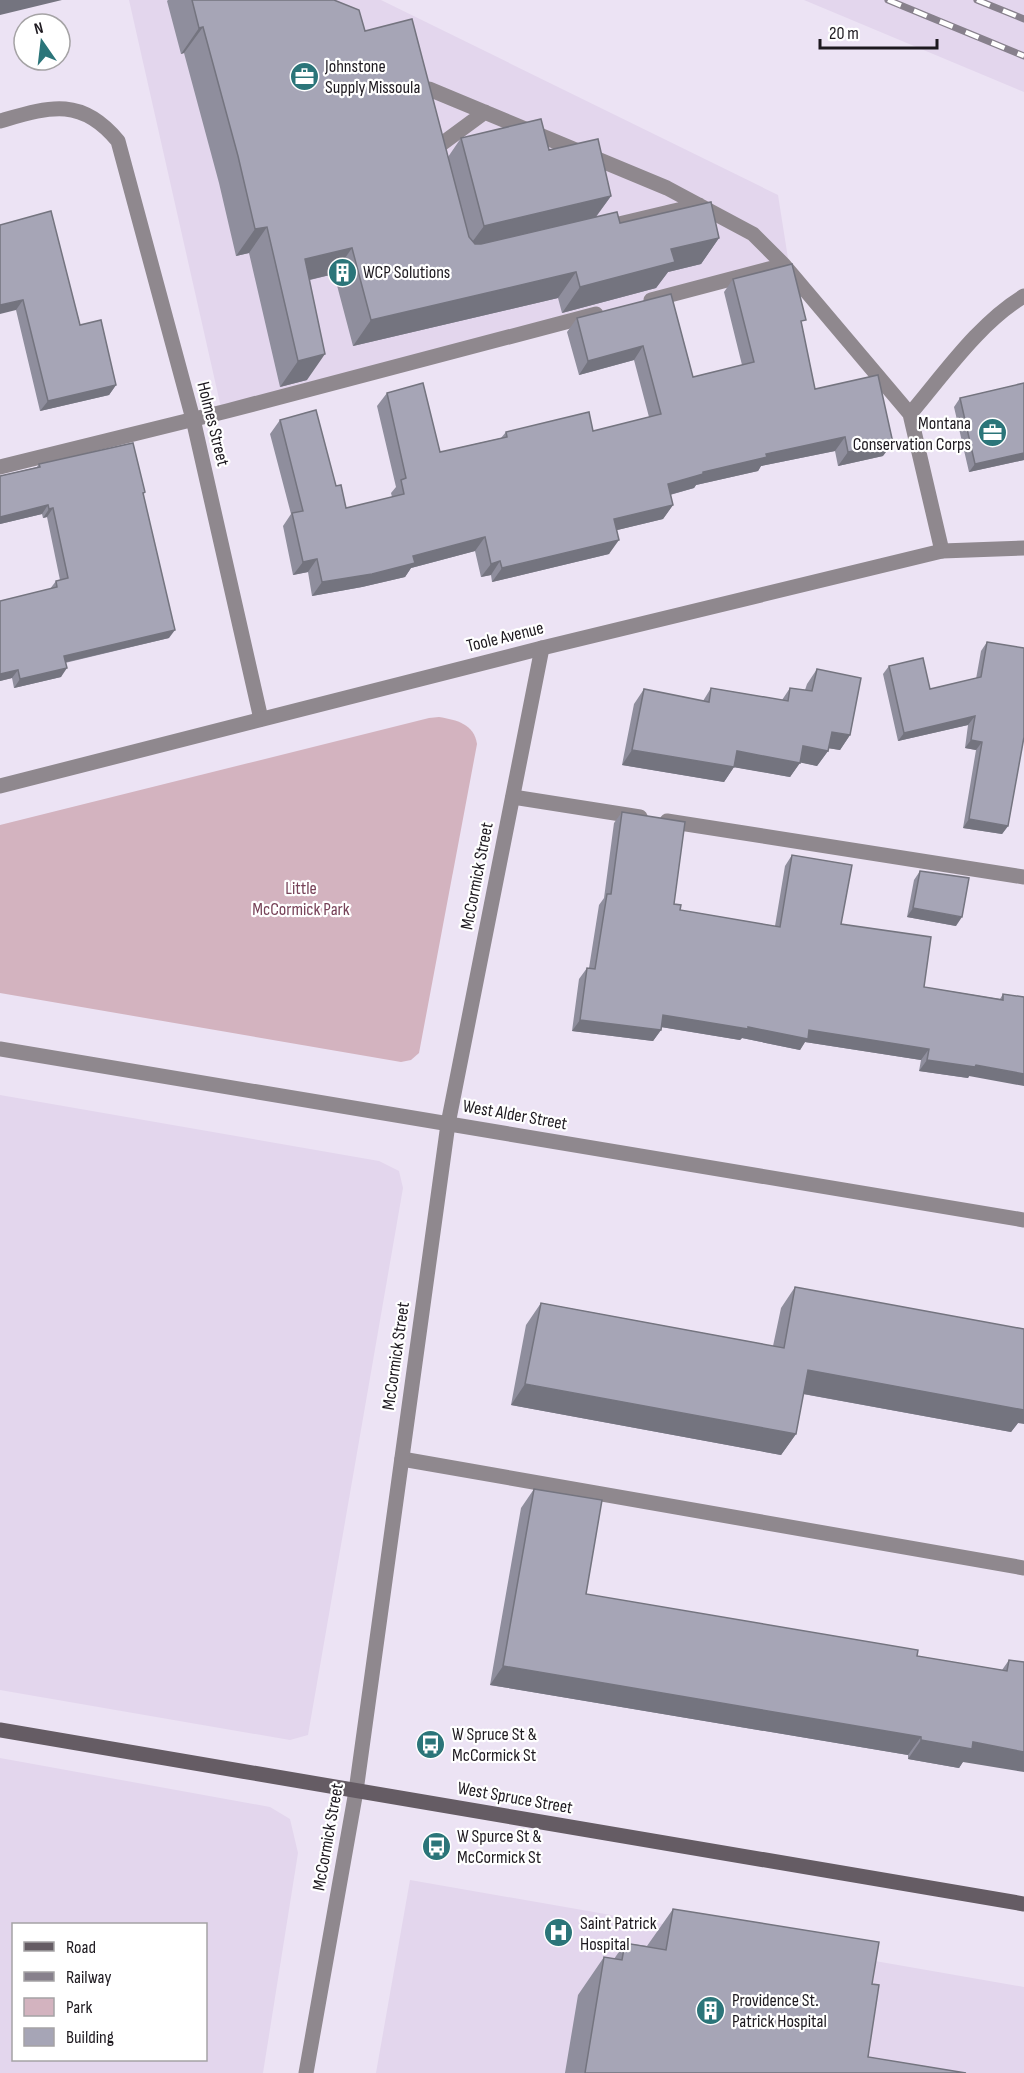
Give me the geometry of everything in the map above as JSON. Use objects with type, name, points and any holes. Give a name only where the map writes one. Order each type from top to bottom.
[{"type":"main road","name":"West Spruce Street","points":[[0,1730],[1024,1904]]},
{"type":"street","points":[[429,89],[666,188],[753,234],[784,265],[910,414],[942,551]]},
{"type":"street","name":"Holmes Street","points":[[0,121],[46,108],[70,109],[92,117],[107,127],[118,141],[193,419],[261,720]]},
{"type":"street","points":[[438,173],[432,151],[485,112]]},
{"type":"street","points":[[585,232],[699,205]]},
{"type":"street","points":[[637,303],[784,265]]},
{"type":"street","points":[[910,414],[967,346],[1009,305],[1024,296]]},
{"type":"street","points":[[0,467],[614,309]]},
{"type":"street","name":"Toole Avenue","points":[[0,786],[542,648],[942,551],[1024,548]]},
{"type":"street","name":"McCormick Street","points":[[306,2073],[356,1791],[448,1124],[542,648]]},
{"type":"street","points":[[513,797],[1024,877]]},
{"type":"street","name":"West Alder Street","points":[[0,1049],[1024,1220]]},
{"type":"street","points":[[402,1459],[1024,1568]]},
{"type":"shaded area","points":[[129,0],[381,0],[778,195],[790,271],[222,412]]},
{"type":"shaded area","points":[[804,0],[1024,0],[1024,92]]},
{"type":"shaded area","points":[[0,1095],[379,1161],[399,1171],[403,1188],[308,1735],[290,1740],[0,1690]]},
{"type":"shaded area","points":[[0,1758],[270,1807],[290,1819],[298,1853],[263,2073],[0,2073]]},
{"type":"shaded area","name":"Saint Patrick Hospital","points":[[410,1880],[1024,1987],[1024,2073],[376,2073]]},
{"type":"green space","name":"Little McCormick Park","points":[[439,717],[464,724],[472,732],[477,744],[419,1053],[411,1060],[401,1062],[0,993],[0,825]]},
{"type":"building","points":[[192,0],[334,0],[359,10],[365,31],[412,19],[469,237],[475,244],[617,212],[620,223],[711,202],[719,238],[671,249],[675,262],[580,287],[576,272],[371,320],[352,248],[305,259],[325,354],[298,361],[267,227],[255,229],[203,27],[199,28]]},
{"type":"building","points":[[541,119],[549,150],[598,139],[611,196],[484,226],[461,138]]},
{"type":"building","points":[[51,211],[80,325],[101,320],[116,385],[48,401],[23,300],[0,305],[0,225]]},
{"type":"building","points":[[792,264],[806,320],[801,321],[815,389],[878,375],[893,443],[848,452],[845,437],[766,454],[767,457],[703,472],[703,474],[668,484],[673,505],[614,519],[619,540],[502,568],[500,561],[491,564],[485,537],[413,556],[415,563],[372,574],[322,582],[317,559],[303,562],[292,513],[303,511],[280,420],[316,410],[336,486],[341,485],[346,508],[404,494],[401,480],[406,478],[387,393],[423,383],[440,452],[507,437],[506,432],[589,412],[593,431],[661,414],[643,346],[588,361],[577,318],[671,294],[693,377],[754,362],[733,279]]},
{"type":"building","name":"Montana Conservation Corps","points":[[1024,383],[1024,453],[975,464],[960,398]]},
{"type":"building","points":[[133,443],[175,630],[64,656],[67,668],[20,679],[18,670],[0,674],[0,601],[57,587],[56,581],[68,578],[53,508],[49,509],[48,505],[0,517],[0,476],[40,467],[39,464]]},
{"type":"building","points":[[987,642],[1024,648],[1024,737],[1008,826],[969,819],[982,742],[971,740],[975,716],[904,733],[889,666],[923,658],[930,689],[981,677]]},
{"type":"building","points":[[817,669],[861,678],[850,735],[832,732],[828,751],[803,746],[800,763],[737,751],[734,767],[632,750],[644,689],[709,702],[711,688],[788,701],[790,688],[812,691]]},
{"type":"building","points":[[622,812],[685,822],[674,904],[681,905],[680,910],[780,927],[792,855],[852,865],[841,924],[931,937],[924,987],[1003,1000],[1003,994],[1024,997],[1024,1074],[976,1065],[975,1067],[927,1060],[929,1049],[809,1030],[808,1039],[748,1027],[748,1029],[663,1015],[661,1030],[580,1020],[587,968],[595,969],[607,894],[611,894]]},
{"type":"building","points":[[920,871],[969,878],[962,917],[913,908]]},
{"type":"building","points":[[795,1287],[1024,1329],[1024,1410],[808,1370],[796,1434],[525,1384],[541,1303],[784,1348]]},
{"type":"building","points":[[534,1489],[602,1500],[586,1594],[918,1650],[917,1656],[1007,1671],[1009,1660],[1024,1662],[1024,1752],[973,1742],[972,1749],[921,1740],[921,1737],[503,1666]]},
{"type":"building","name":"Providence St. Patrick Hospital","points":[[673,1909],[879,1942],[872,1984],[879,1985],[868,2057],[966,2073],[585,2073],[604,1957],[622,1960],[625,1943],[666,1950]]},
{"type":"railway","points":[[888,0],[1024,56]]},
{"type":"railway","points":[[977,0],[1024,19]]},
{"type":"place","name":"Johnstone Supply Missoula","points":[[304,76]]},
{"type":"place","name":"WCP Solutions","points":[[342,272]]},
{"type":"place","name":"Montana Conservation Corps","points":[[992,433]]},
{"type":"place","name":"W Spruce St & McCormick St","points":[[431,1744]]},
{"type":"place","name":"W Spurce St & McCormick St","points":[[436,1846]]},
{"type":"place","name":"Saint Patrick Hospital","points":[[559,1933]]},
{"type":"place","name":"Providence St. Patrick Hospital","points":[[711,2010]]}]
